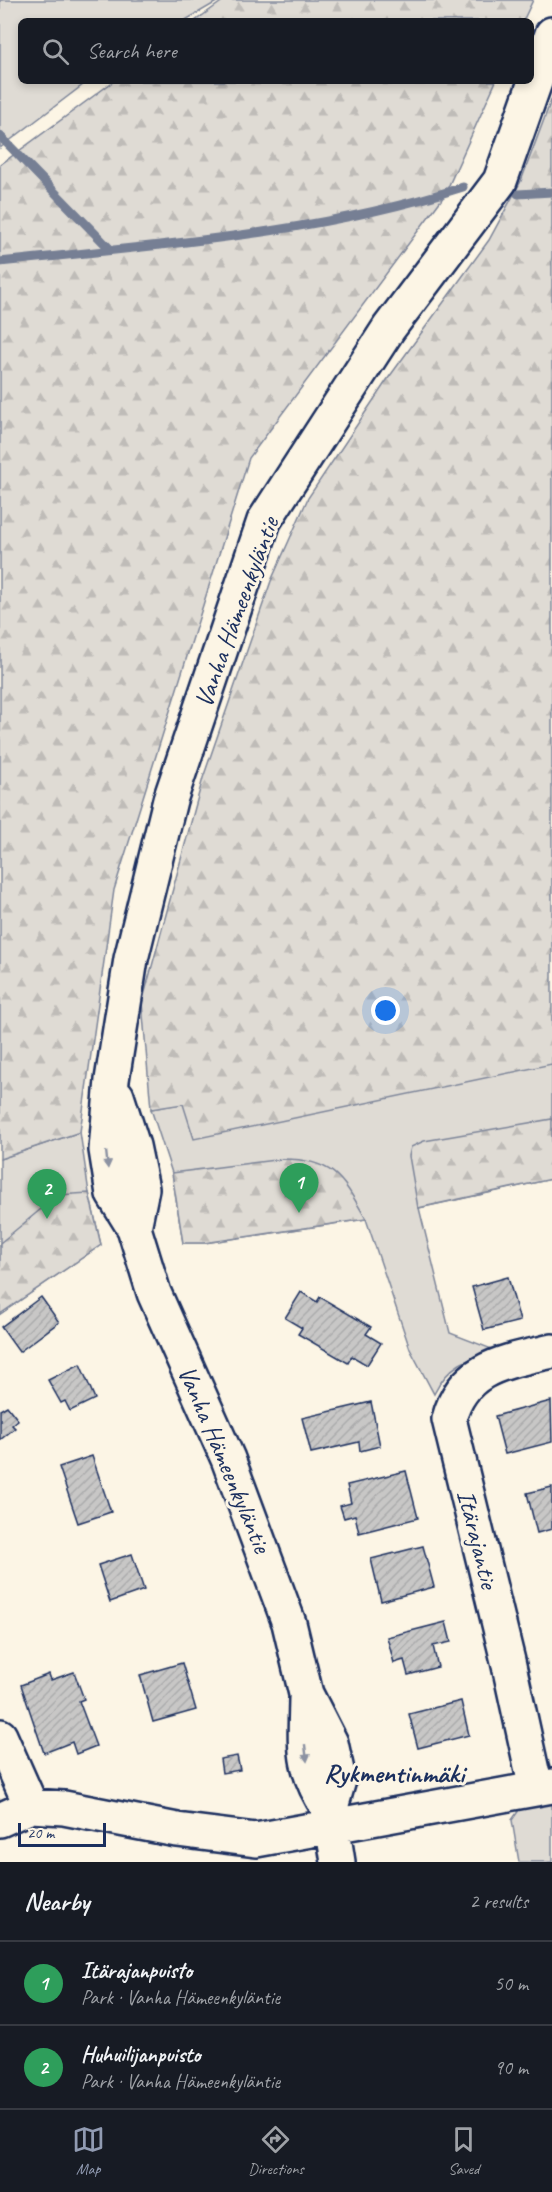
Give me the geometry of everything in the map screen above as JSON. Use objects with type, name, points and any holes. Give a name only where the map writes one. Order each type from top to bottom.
[{"type":"street","name":"Vanha Hämeenkyläntie","points":[[338,1862],[331,1818],[313,1785],[308,1767],[305,1746],[306,1694],[289,1623],[259,1537],[228,1459],[154,1293],[134,1228],[113,1194],[106,1150],[112,1080],[138,925],[170,800],[264,521],[389,328],[500,181],[552,34]]},
{"type":"street","name":"Itärajantie","points":[[31,1806],[64,1808],[177,1830],[255,1840],[331,1818],[544,1787],[508,1661],[449,1419],[458,1395],[466,1384],[482,1372],[498,1364],[552,1351]]},
{"type":"street","points":[[0,1736],[31,1806],[0,1820]]},
{"type":"green space","points":[[0,0],[220,0],[189,18],[18,18],[18,84],[84,84],[0,148]]},
{"type":"green space","points":[[224,0],[533,0],[524,18],[199,18]]},
{"type":"green space","points":[[110,84],[495,84],[444,196],[249,458],[114,890],[80,1132],[0,1159],[0,165]]},
{"type":"green space","points":[[552,98],[552,1064],[194,1139],[183,1104],[151,1109],[142,1003],[203,778],[271,581],[308,498],[387,380],[489,240],[521,181]]},
{"type":"green space","points":[[552,1040],[552,1179],[419,1208],[450,1333],[497,1351],[467,1360],[452,1369],[434,1394],[410,1349],[366,1219],[204,1243],[183,1243],[172,1173],[151,1109]]},
{"type":"green space","points":[[552,1119],[552,1179],[418,1208],[409,1156],[411,1147],[424,1141]]},
{"type":"green space","points":[[80,1132],[89,1193],[101,1245],[0,1314],[0,1159]]},
{"type":"green space","points":[[283,1159],[300,1160],[326,1167],[343,1182],[366,1219],[204,1243],[183,1243],[172,1173]]},
{"type":"green space","points":[[89,1193],[101,1245],[0,1314],[0,1243],[58,1195]]},
{"type":"green space","points":[[552,1799],[552,1862],[519,1862],[512,1820],[524,1803]]},
{"type":"building","points":[[508,1277],[520,1321],[484,1330],[472,1287]]},
{"type":"building","points":[[301,1292],[317,1302],[320,1297],[371,1327],[366,1334],[381,1343],[367,1365],[352,1356],[348,1363],[298,1334],[302,1328],[285,1318]]},
{"type":"building","points":[[41,1297],[59,1322],[19,1352],[1,1327]]},
{"type":"building","points":[[80,1364],[95,1399],[70,1411],[65,1401],[61,1403],[48,1380]]},
{"type":"building","points":[[551,1401],[552,1442],[505,1454],[495,1416]]},
{"type":"building","points":[[371,1402],[380,1446],[360,1451],[359,1442],[311,1453],[302,1418]]},
{"type":"building","points":[[7,1406],[18,1420],[12,1425],[15,1428],[0,1440],[0,1410]]},
{"type":"building","points":[[92,1456],[111,1512],[78,1523],[59,1467]]},
{"type":"building","points":[[406,1471],[418,1518],[359,1533],[355,1515],[344,1518],[340,1506],[351,1503],[347,1485]]},
{"type":"building","points":[[552,1487],[552,1529],[537,1533],[527,1493]]},
{"type":"building","points":[[423,1546],[434,1587],[381,1601],[371,1559]]},
{"type":"building","points":[[132,1554],[144,1590],[110,1602],[98,1565]]},
{"type":"building","points":[[446,1622],[451,1642],[433,1646],[438,1667],[408,1675],[404,1660],[394,1663],[387,1637]]},
{"type":"building","points":[[182,1663],[196,1710],[153,1722],[140,1675]]},
{"type":"building","points":[[74,1672],[84,1699],[79,1701],[96,1746],[76,1754],[72,1742],[44,1753],[21,1685],[49,1674],[51,1680]]},
{"type":"building","points":[[461,1701],[469,1735],[418,1748],[409,1714]]},
{"type":"building","points":[[237,1756],[240,1770],[222,1773],[220,1759]]},
{"type":"waterway","points":[[0,136],[111,250]]},
{"type":"waterway","points":[[0,262],[234,236],[292,227],[350,217],[463,187]]},
{"type":"waterway","points":[[518,194],[552,192]]},
{"type":"place","name":"Itärajanpuisto","points":[[299,1213]]},
{"type":"place","name":"Huhuilijanpuisto","points":[[47,1219]]},
{"type":"district","name":"Rykmentinmäki","points":[[394,1773]]}]
